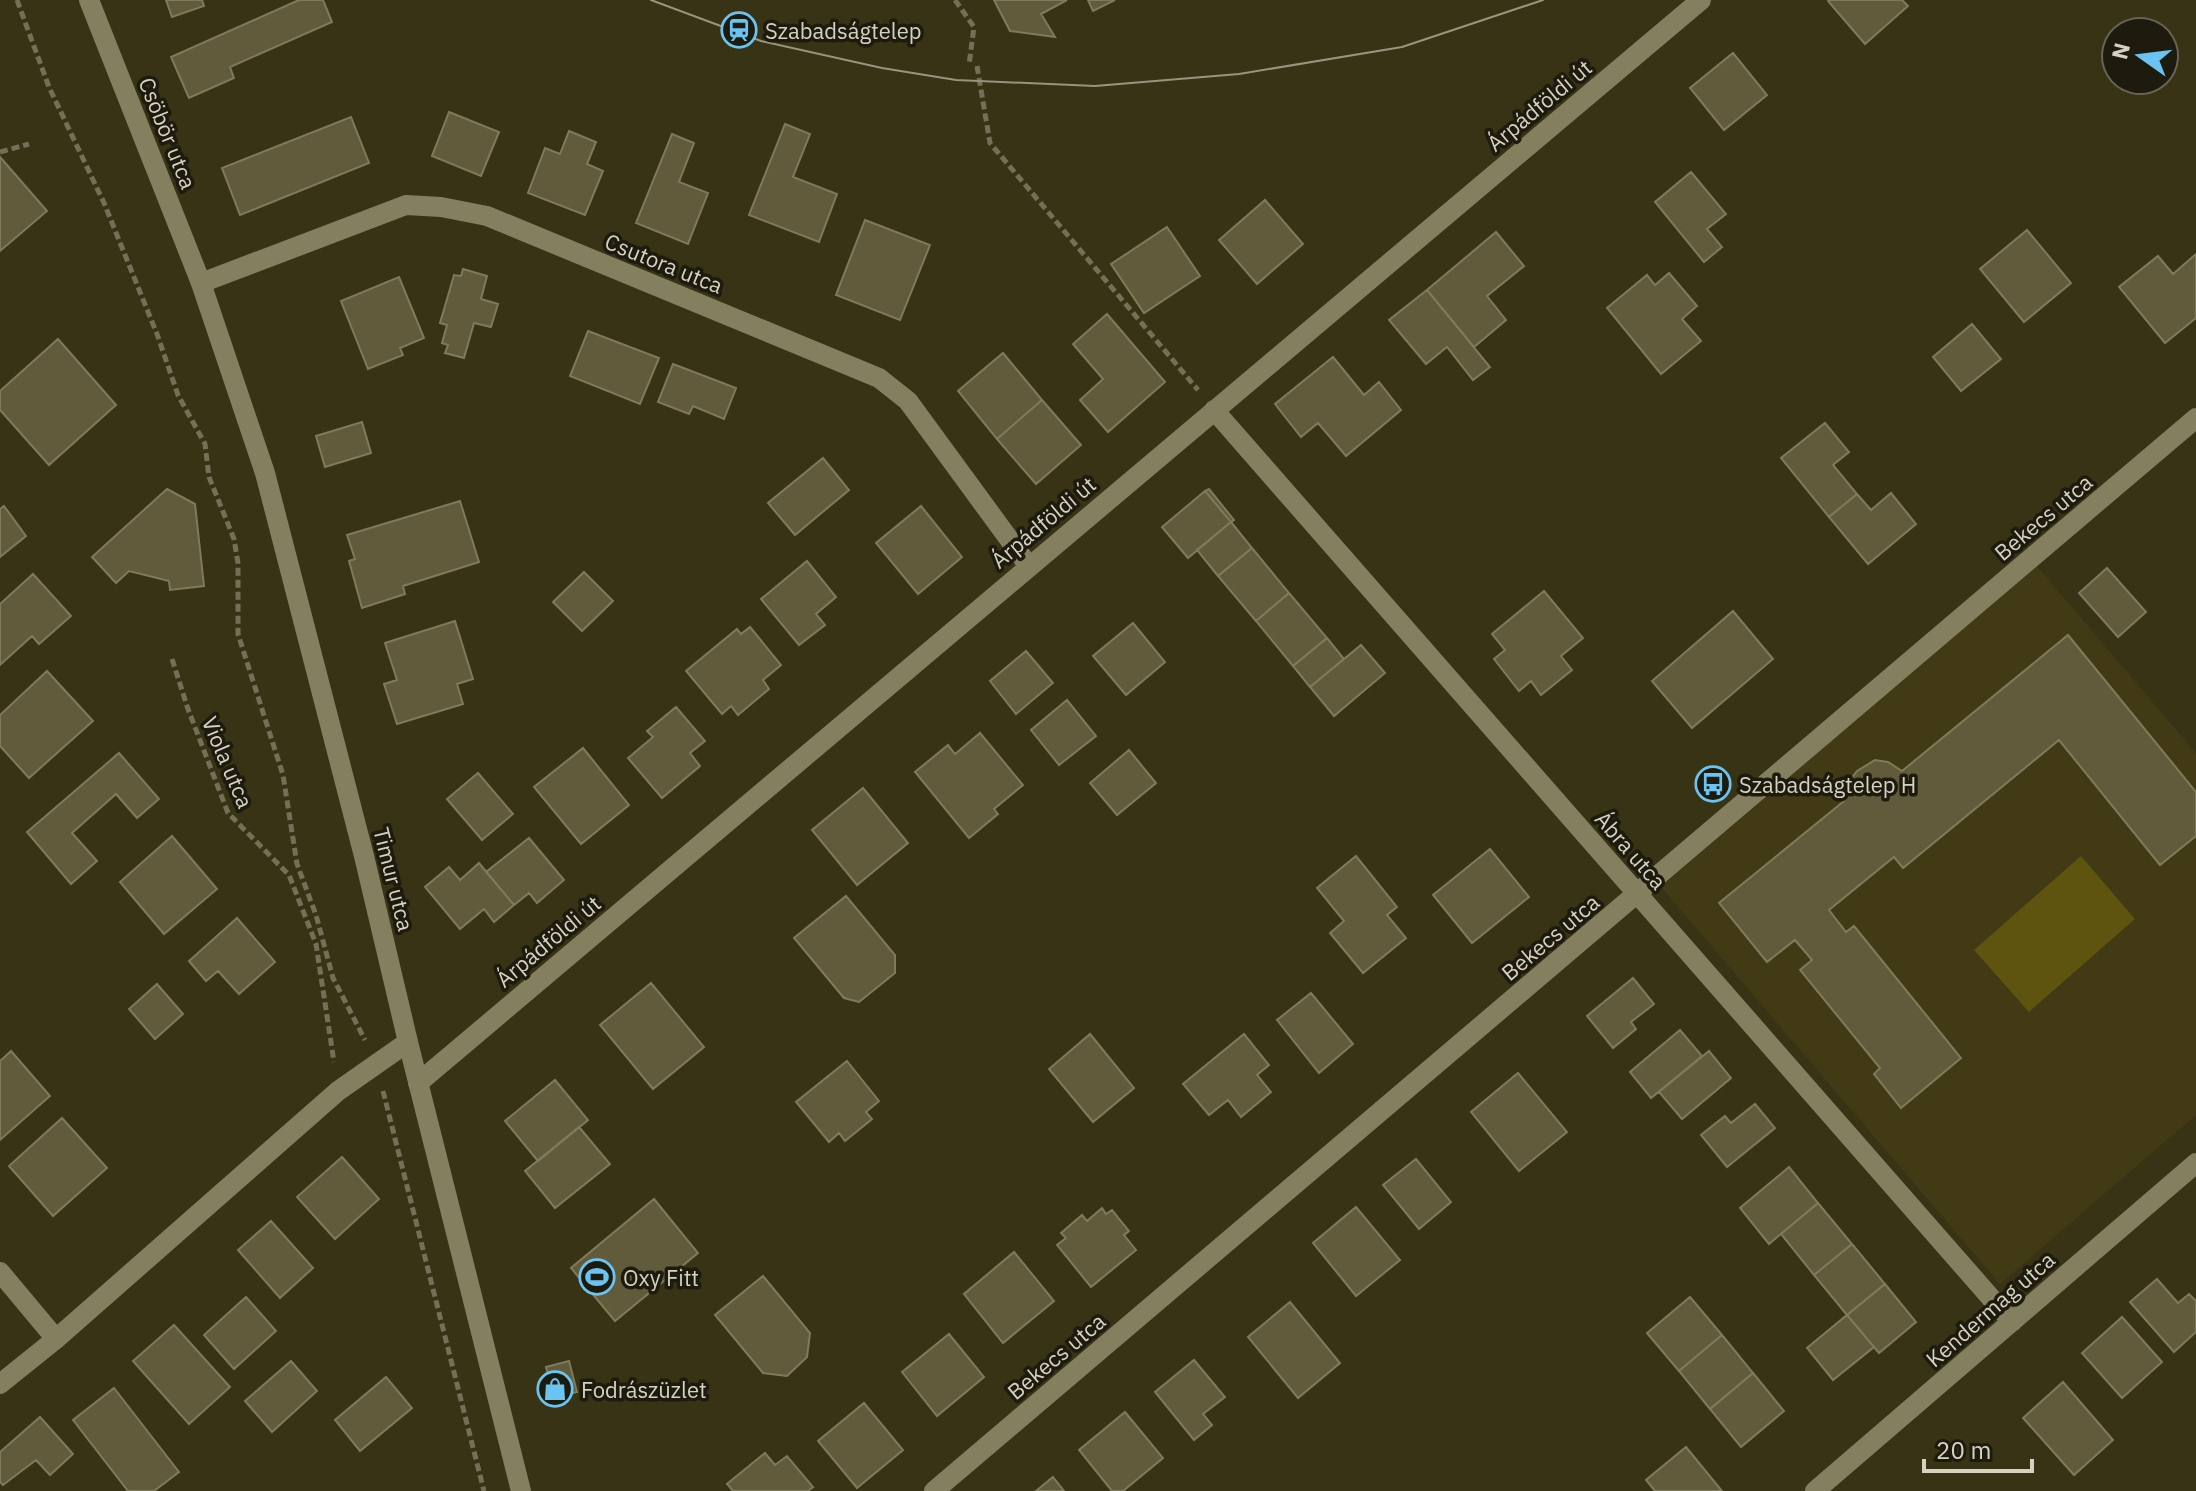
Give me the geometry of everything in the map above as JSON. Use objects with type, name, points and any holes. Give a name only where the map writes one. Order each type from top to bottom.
[{"type":"street","name":"Csöbör utca","points":[[89,0],[201,283]]},
{"type":"street","name":"Árpádföldi út","points":[[418,1083],[1701,0]]},
{"type":"street","name":"Csutora utca","points":[[201,283],[406,205],[441,207],[487,216],[879,378],[908,401],[1028,565]]},
{"type":"street","name":"Timur utca","points":[[201,283],[265,473],[364,856],[521,1491]]},
{"type":"street","name":"Ábra utca","points":[[1214,410],[2012,1322]]},
{"type":"street","name":"Bekecs utca","points":[[934,1491],[2196,418]]},
{"type":"street","points":[[0,1384],[56,1339],[338,1091],[408,1042]]},
{"type":"street","name":"Kendermag utca","points":[[1815,1491],[2196,1163]]},
{"type":"street","points":[[0,1272],[56,1339]]},
{"type":"path","points":[[17,0],[49,87],[104,203],[134,276],[178,395],[205,444],[209,477],[234,539],[238,563],[238,634],[283,775],[297,864],[316,915],[333,978],[376,1062],[484,1491]]},
{"type":"path","points":[[955,0],[974,27],[969,65]]},
{"type":"path","points":[[977,66],[990,143],[1214,410]]},
{"type":"path","points":[[0,152],[29,144]]},
{"type":"path","name":"Viola utca","points":[[172,659],[228,813],[289,875],[316,944],[338,1091]]},
{"type":"shaded area","points":[[2036,565],[2196,753],[2196,1115],[2000,1284],[1661,887]]},
{"type":"shaded area","points":[[2081,856],[2135,919],[2029,1012],[1974,950]]},
{"type":"building","points":[[166,0],[202,0],[204,6],[172,17]]},
{"type":"building","points":[[299,0],[323,0],[332,22],[230,67],[234,78],[189,98],[171,57]]},
{"type":"building","points":[[994,0],[1067,0],[1041,14],[1055,37],[1010,31]]},
{"type":"building","points":[[1088,0],[1115,0],[1093,11]]},
{"type":"building","points":[[1829,0],[1902,0],[1908,6],[1865,44]]},
{"type":"building","points":[[1733,53],[1767,95],[1724,130],[1690,88]]},
{"type":"building","points":[[449,112],[499,132],[481,176],[432,156]]},
{"type":"building","points":[[351,117],[369,163],[240,215],[222,168]]},
{"type":"building","points":[[785,124],[810,134],[793,177],[837,194],[819,242],[749,215]]},
{"type":"building","points":[[569,131],[596,142],[587,164],[603,171],[585,215],[528,193],[545,148],[560,154]]},
{"type":"building","points":[[672,134],[694,143],[679,182],[708,193],[688,244],[636,223]]},
{"type":"building","points":[[0,157],[47,211],[0,251]]},
{"type":"building","points":[[1691,172],[1726,214],[1707,229],[1722,247],[1704,262],[1655,202]]},
{"type":"building","points":[[1265,200],[1303,244],[1257,284],[1219,240]]},
{"type":"building","points":[[865,220],[930,245],[900,320],[836,295]]},
{"type":"building","points":[[1167,227],[1200,276],[1144,313],[1111,264]]},
{"type":"building","points":[[2027,230],[2071,283],[2024,322],[1980,269]]},
{"type":"building","points":[[1496,232],[1524,266],[1487,296],[1506,320],[1474,347],[1427,290]]},
{"type":"building","points":[[2196,254],[2196,318],[2165,343],[2119,287],[2158,256],[2173,274]]},
{"type":"building","points":[[463,269],[487,276],[481,299],[498,304],[491,327],[474,323],[464,358],[445,353],[448,345],[442,343],[447,325],[440,323],[454,275],[461,276]]},
{"type":"building","points":[[1669,273],[1697,306],[1682,319],[1701,341],[1661,374],[1607,308],[1647,275],[1655,285]]},
{"type":"building","points":[[399,277],[424,338],[400,348],[403,355],[368,369],[341,301]]},
{"type":"building","points":[[1427,290],[1490,367],[1473,380],[1447,347],[1426,364],[1389,320]]},
{"type":"building","points":[[1107,314],[1165,382],[1108,432],[1080,400],[1103,379],[1073,344]]},
{"type":"building","points":[[1972,324],[2001,359],[1961,391],[1933,357]]},
{"type":"building","points":[[588,331],[659,358],[640,404],[570,376]]},
{"type":"building","points":[[58,339],[116,405],[49,465],[0,410],[0,391]]},
{"type":"building","points":[[1003,353],[1042,400],[997,439],[958,391]]},
{"type":"building","points":[[1333,357],[1364,395],[1379,382],[1401,410],[1346,456],[1318,423],[1301,437],[1275,404]]},
{"type":"building","points":[[673,364],[736,388],[724,419],[693,406],[689,414],[658,402]]},
{"type":"building","points":[[1042,400],[1081,445],[1036,484],[997,439]]},
{"type":"building","points":[[362,422],[371,453],[325,467],[316,436]]},
{"type":"building","points":[[1825,423],[1849,452],[1833,465],[1857,494],[1829,517],[1781,458]]},
{"type":"building","points":[[823,458],[849,490],[795,535],[768,503]]},
{"type":"building","points":[[167,489],[195,504],[204,586],[170,590],[169,581],[129,571],[116,583],[92,557]]},
{"type":"building","points":[[1209,489],[1234,520],[1231,522],[1205,491]]},
{"type":"building","points":[[1205,491],[1231,522],[1188,558],[1162,527]]},
{"type":"building","points":[[1891,493],[1916,524],[1868,564],[1829,517],[1857,494],[1871,510]]},
{"type":"building","points":[[460,501],[479,562],[403,586],[405,594],[362,608],[349,561],[355,559],[347,535]]},
{"type":"building","points":[[4,506],[26,536],[0,557],[0,509]]},
{"type":"building","points":[[921,506],[962,557],[918,594],[876,543]]},
{"type":"building","points":[[1231,522],[1252,548],[1218,576],[1197,550]]},
{"type":"building","points":[[1252,548],[1289,593],[1256,621],[1218,576]]},
{"type":"building","points":[[807,561],[836,597],[816,614],[825,625],[799,645],[761,599]]},
{"type":"building","points":[[2107,568],[2146,612],[2118,637],[2079,593]]},
{"type":"building","points":[[584,572],[613,601],[582,631],[553,602]]},
{"type":"building","points":[[33,574],[71,616],[39,644],[32,636],[0,665],[0,604]]},
{"type":"building","points":[[1544,591],[1583,638],[1561,656],[1572,670],[1541,695],[1531,681],[1519,691],[1494,659],[1505,650],[1492,634]]},
{"type":"building","points":[[1289,593],[1327,638],[1293,666],[1256,621]]},
{"type":"building","points":[[1733,611],[1773,659],[1692,728],[1652,681]]},
{"type":"building","points":[[455,621],[473,679],[457,684],[463,704],[397,724],[384,684],[397,680],[385,643]]},
{"type":"building","points":[[1133,623],[1165,662],[1126,695],[1093,656]]},
{"type":"building","points":[[750,627],[781,665],[763,680],[769,689],[738,715],[731,706],[722,714],[686,671],[737,629],[741,634]]},
{"type":"building","points":[[2068,635],[2196,792],[2196,836],[2160,865],[2059,740],[1903,868],[1894,857],[1829,910],[1846,932],[1854,926],[1961,1058],[1901,1108],[1874,1074],[1880,1068],[1800,970],[1812,960],[1795,940],[1767,962],[1719,903],[1844,801],[1848,783],[1857,771],[1875,760],[1888,762],[1902,771]]},
{"type":"building","points":[[1327,638],[1344,659],[1310,687],[1293,666]]},
{"type":"building","points":[[1361,645],[1385,673],[1334,716],[1310,687]]},
{"type":"building","points":[[1026,651],[1053,683],[1016,714],[990,681]]},
{"type":"building","points":[[47,671],[93,721],[29,778],[0,746],[0,715]]},
{"type":"building","points":[[1067,700],[1096,736],[1059,765],[1031,730]]},
{"type":"building","points":[[676,707],[705,741],[690,753],[700,766],[662,798],[628,758],[653,737],[647,731]]},
{"type":"building","points":[[980,733],[1023,785],[994,809],[998,814],[969,838],[915,772],[948,745],[955,754]]},
{"type":"building","points":[[583,748],[629,805],[581,844],[534,787]]},
{"type":"building","points":[[1129,750],[1156,783],[1117,815],[1090,783]]},
{"type":"building","points":[[119,753],[159,799],[137,818],[116,794],[72,833],[97,861],[71,884],[27,832]]},
{"type":"building","points":[[478,773],[513,814],[482,840],[447,799]]},
{"type":"building","points":[[863,788],[908,843],[857,885],[812,830]]},
{"type":"building","points":[[172,836],[217,889],[164,934],[120,882]]},
{"type":"building","points":[[529,838],[564,880],[537,903],[529,893],[514,905],[486,872]]},
{"type":"building","points":[[1490,849],[1529,897],[1472,943],[1433,895]]},
{"type":"building","points":[[1356,856],[1397,907],[1387,915],[1406,938],[1363,973],[1330,933],[1344,921],[1317,888]]},
{"type":"building","points":[[479,863],[514,905],[494,922],[484,909],[460,929],[425,887],[449,867],[460,880]]},
{"type":"building","points":[[846,896],[895,955],[895,973],[859,1002],[844,998],[794,938]]},
{"type":"building","points":[[237,918],[275,962],[239,994],[218,971],[206,981],[189,961]]},
{"type":"building","points":[[1633,978],[1654,1004],[1631,1022],[1636,1029],[1613,1048],[1587,1016]]},
{"type":"building","points":[[651,983],[704,1047],[653,1089],[600,1025]]},
{"type":"building","points":[[157,984],[183,1014],[155,1039],[129,1009]]},
{"type":"building","points":[[1311,993],[1353,1044],[1319,1073],[1277,1020]]},
{"type":"building","points":[[1680,1030],[1702,1056],[1651,1098],[1630,1072]]},
{"type":"building","points":[[1090,1034],[1134,1088],[1093,1122],[1049,1069]]},
{"type":"building","points":[[1244,1034],[1269,1065],[1257,1075],[1271,1092],[1241,1117],[1228,1100],[1209,1115],[1183,1084]]},
{"type":"building","points":[[11,1051],[50,1096],[0,1140],[0,1061]]},
{"type":"building","points":[[1709,1051],[1731,1078],[1682,1119],[1659,1092]]},
{"type":"building","points":[[847,1061],[879,1101],[866,1112],[872,1119],[845,1141],[839,1133],[829,1142],[796,1102]]},
{"type":"building","points":[[1518,1073],[1567,1132],[1519,1171],[1471,1112]]},
{"type":"building","points":[[555,1080],[588,1120],[538,1161],[505,1121]]},
{"type":"building","points":[[1755,1104],[1775,1128],[1727,1167],[1701,1135],[1725,1116],[1731,1123]]},
{"type":"building","points":[[62,1118],[107,1168],[53,1216],[9,1166]]},
{"type":"building","points":[[579,1127],[610,1164],[555,1208],[525,1171]]},
{"type":"building","points":[[342,1157],[379,1199],[335,1239],[297,1197]]},
{"type":"building","points":[[1416,1159],[1451,1202],[1419,1229],[1383,1185]]},
{"type":"building","points":[[1789,1167],[1818,1203],[1769,1244],[1740,1208]]},
{"type":"building","points":[[654,1199],[698,1253],[615,1321],[571,1268]]},
{"type":"building","points":[[1818,1203],[1852,1244],[1814,1275],[1781,1234]]},
{"type":"building","points":[[1356,1207],[1400,1260],[1356,1296],[1313,1243]]},
{"type":"building","points":[[1102,1208],[1106,1214],[1112,1210],[1129,1231],[1124,1235],[1136,1250],[1091,1287],[1057,1245],[1066,1238],[1061,1233],[1082,1215],[1087,1221]]},
{"type":"building","points":[[271,1221],[313,1268],[280,1298],[238,1250]]},
{"type":"building","points":[[1852,1244],[1885,1284],[1847,1315],[1814,1275]]},
{"type":"building","points":[[1014,1252],[1054,1301],[1003,1343],[964,1294]]},
{"type":"building","points":[[763,1276],[810,1333],[807,1357],[787,1376],[763,1373],[715,1315]]},
{"type":"building","points":[[2157,1279],[2178,1303],[2189,1294],[2196,1301],[2196,1332],[2174,1352],[2130,1302]]},
{"type":"building","points":[[1885,1284],[1916,1322],[1879,1353],[1847,1315]]},
{"type":"building","points":[[246,1297],[276,1331],[234,1369],[204,1335]]},
{"type":"building","points":[[1690,1297],[1722,1335],[1679,1371],[1647,1333]]},
{"type":"building","points":[[1290,1302],[1340,1363],[1298,1398],[1248,1337]]},
{"type":"building","points":[[1847,1315],[1874,1347],[1833,1380],[1807,1348]]},
{"type":"building","points":[[2122,1317],[2162,1362],[2122,1398],[2082,1353]]},
{"type":"building","points":[[174,1325],[230,1387],[189,1424],[133,1361]]},
{"type":"building","points":[[949,1334],[984,1377],[937,1416],[902,1372]]},
{"type":"building","points":[[1722,1335],[1753,1373],[1710,1409],[1679,1371]]},
{"type":"building","points":[[1194,1360],[1225,1397],[1203,1414],[1212,1425],[1194,1440],[1155,1392]]},
{"type":"building","points":[[291,1361],[317,1391],[272,1432],[245,1401]]},
{"type":"building","points":[[569,1361],[577,1392],[554,1398],[546,1367]]},
{"type":"building","points":[[1753,1373],[1784,1411],[1741,1447],[1710,1409]]},
{"type":"building","points":[[386,1377],[412,1408],[360,1451],[335,1420]]},
{"type":"building","points":[[2063,1382],[2113,1440],[2074,1475],[2023,1418]]},
{"type":"building","points":[[114,1388],[179,1472],[154,1491],[128,1491],[73,1420]]},
{"type":"building","points":[[864,1403],[903,1450],[857,1488],[818,1441]]},
{"type":"building","points":[[1125,1412],[1163,1458],[1123,1491],[1112,1491],[1079,1450]]},
{"type":"building","points":[[40,1417],[73,1454],[50,1475],[36,1460],[3,1485],[0,1482],[0,1452]]},
{"type":"building","points":[[1686,1447],[1722,1491],[1655,1491],[1646,1480]]},
{"type":"building","points":[[765,1453],[775,1465],[787,1456],[813,1487],[808,1491],[733,1491],[727,1484]]},
{"type":"building","points":[[1053,1477],[1064,1491],[1036,1491]]},
{"type":"tram line","points":[[651,0],[761,41],[882,68],[956,80],[1095,86],[1239,74],[1402,47],[1543,0]]},
{"type":"place","name":"Szabadságtelep","points":[[739,30]]},
{"type":"place","name":"Szabadságtelep H","points":[[1713,784]]},
{"type":"place","name":"Oxy Fitt","points":[[597,1277]]},
{"type":"place","name":"Fodrászüzlet","points":[[555,1389]]}]
